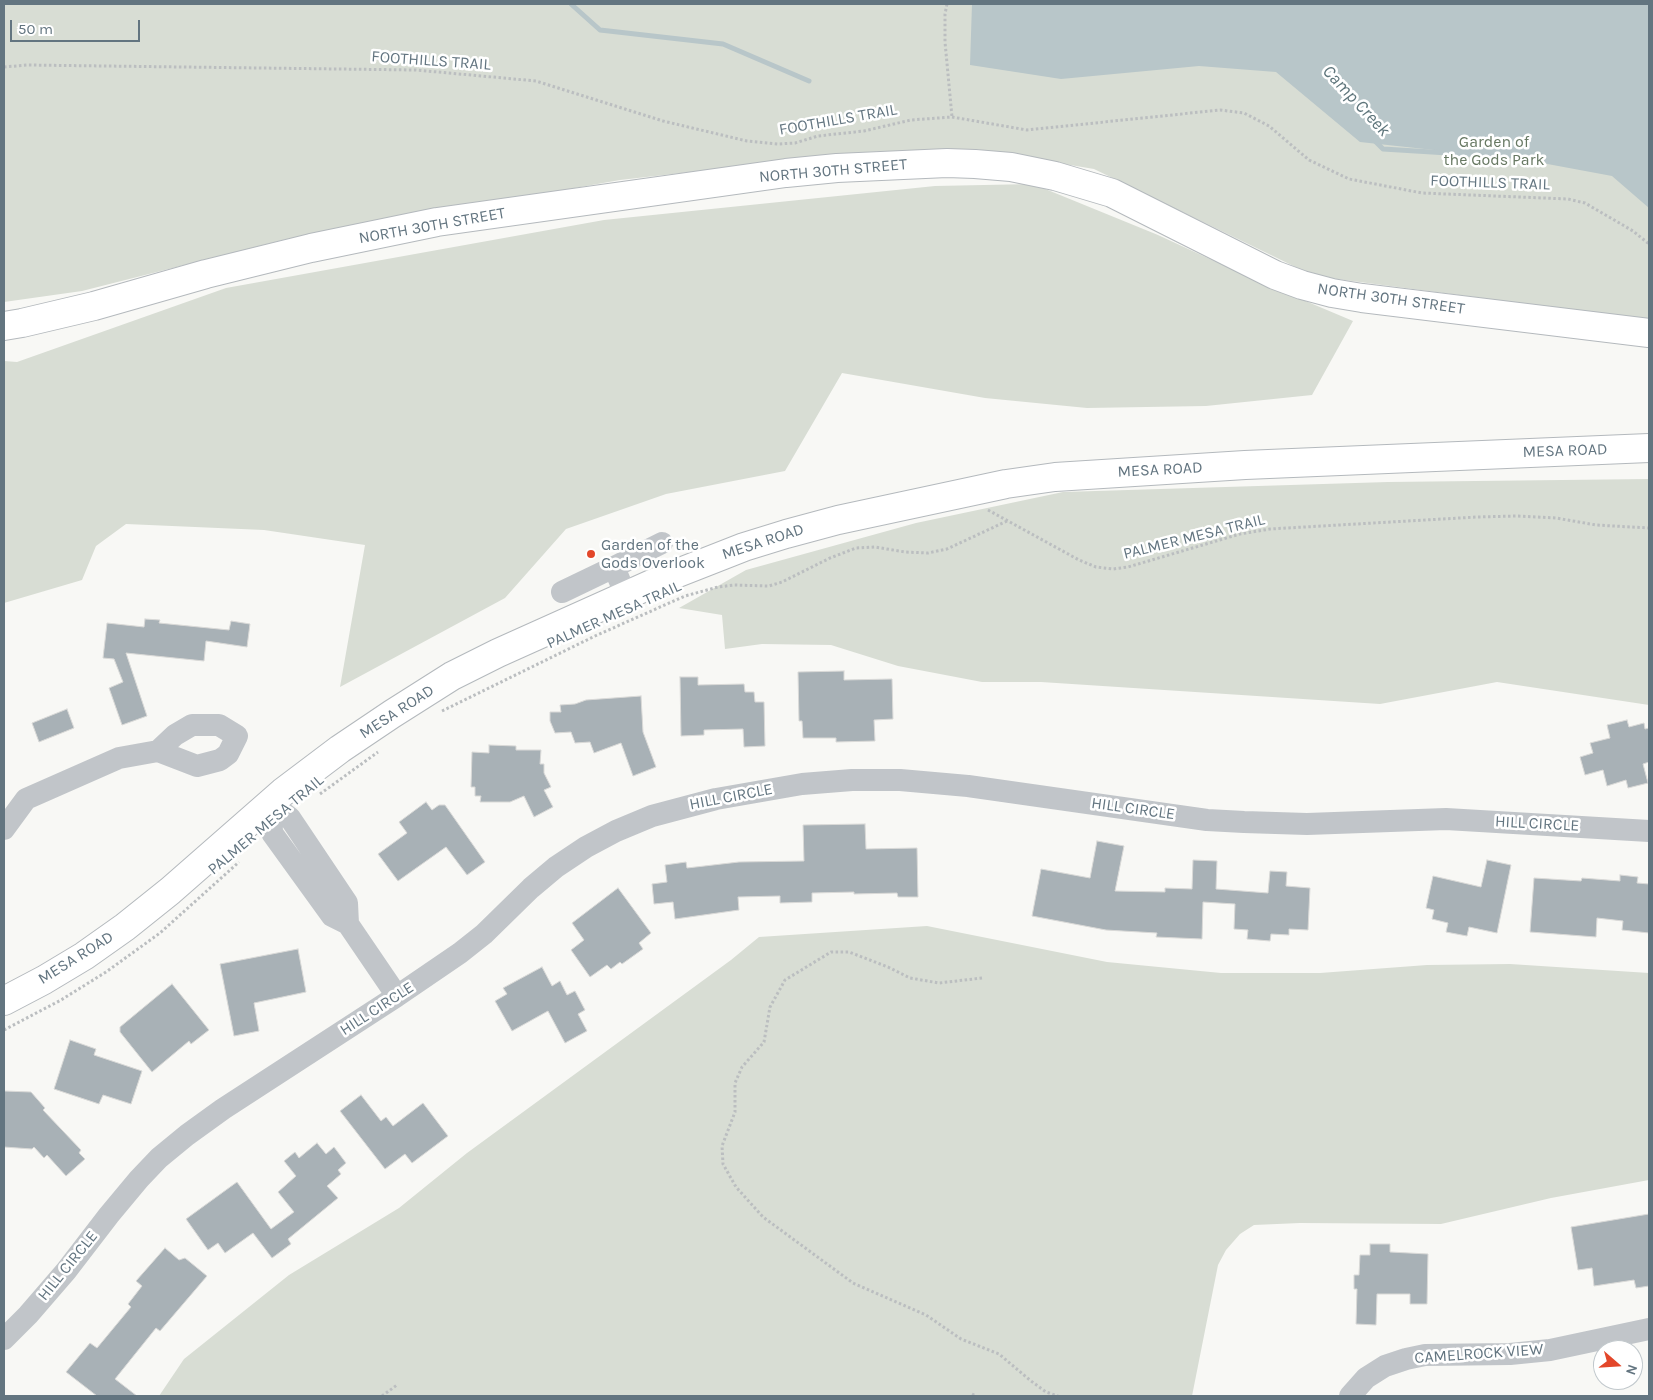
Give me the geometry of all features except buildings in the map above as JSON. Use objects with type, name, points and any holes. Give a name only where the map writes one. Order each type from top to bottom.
[{"type":"main road","name":"NORTH 30TH STREET","points":[[4,326],[94,306],[206,274],[310,248],[437,222],[828,169],[956,163],[1020,169],[1055,176],[1112,193],[1275,275],[1332,293],[1649,333]]},
{"type":"main road","name":"MESA ROAD","points":[[4,1001],[84,956],[125,927],[170,891],[280,810],[340,749],[452,676],[498,653],[706,560],[786,534],[838,520],[1006,484],[1098,473],[1649,448]]},
{"type":"street","points":[[562,592],[662,544]]},
{"type":"street","points":[[614,566],[626,596]]},
{"type":"street","points":[[4,829],[26,799],[120,758],[158,751]]},
{"type":"street","name":"HILL CIRCLE","points":[[4,1339],[44,1297],[109,1215],[159,1158],[187,1135],[223,1109],[460,953],[484,934],[531,888],[556,867],[586,847],[616,831],[652,816],[682,807],[802,784],[852,780],[900,780],[939,783],[1207,820],[1307,824],[1446,819],[1649,831]]},
{"type":"street","points":[[280,810],[347,903],[348,924]]},
{"type":"street","points":[[280,810],[272,832],[332,916],[348,924],[397,996]]},
{"type":"street","points":[[302,876],[320,863]]},
{"type":"street","name":"CAMELROCK VIEW","points":[[1350,1396],[1366,1378],[1385,1366],[1406,1359],[1425,1355],[1510,1354],[1550,1350],[1649,1329]]},
{"type":"path","points":[[947,4],[945,42],[952,116]]},
{"type":"path","name":"FOOTHILLS TRAIL","points":[[4,67],[75,65],[416,70],[536,81],[663,120],[747,141],[778,144],[795,143],[818,136],[864,131],[911,120],[952,116],[1028,130],[1220,110],[1244,114],[1269,126],[1309,160],[1349,180],[1422,193],[1568,198],[1585,203],[1633,231],[1649,244]]},
{"type":"path","name":"PALMER MESA TRAIL","points":[[435,714],[506,678],[685,596],[718,587],[734,585],[769,586],[782,582],[823,561],[856,548],[875,548],[905,552],[928,552],[947,549],[1007,521],[1079,560],[1096,567],[1113,569],[1128,567],[1240,534],[1270,529],[1467,517],[1518,516],[1556,518],[1596,525],[1649,528]]},
{"type":"path","name":"PALMER MESA TRAIL","points":[[280,810],[386,746]]},
{"type":"path","name":"PALMER MESA TRAIL","points":[[4,1030],[61,1000],[106,972],[160,933],[244,858]]},
{"type":"path","points":[[982,978],[939,983],[910,978],[849,952],[831,952],[785,980],[770,1007],[764,1042],[742,1067],[735,1083],[734,1112],[722,1146],[723,1164],[736,1187],[764,1217],[853,1282],[926,1315],[961,1339],[999,1354],[1046,1392],[1058,1396]]},
{"type":"path","points":[[382,1396],[397,1385]]},
{"type":"green space","name":"Garden of the Gods Park","points":[[4,4],[1649,4],[1649,320],[1314,276],[1094,169],[975,149],[866,152],[620,180],[287,239],[82,291],[4,302]]},
{"type":"green space","points":[[1033,184],[1158,235],[1251,278],[1353,321],[1312,395],[1206,406],[1087,408],[985,398],[842,373],[785,471],[666,494],[566,529],[505,598],[340,687],[365,545],[264,530],[126,524],[96,546],[82,580],[4,603],[4,361],[17,362],[226,288],[604,220],[935,186]]},
{"type":"green space","points":[[1649,479],[1649,705],[1497,682],[1380,704],[1041,682],[982,682],[898,666],[831,645],[762,644],[725,649],[722,615],[679,608],[746,570],[916,523],[1063,492],[1388,482]]},
{"type":"green space","points":[[927,926],[1107,962],[1221,973],[1320,973],[1427,965],[1510,964],[1649,973],[1649,1180],[1551,1198],[1441,1224],[1300,1223],[1254,1225],[1240,1234],[1226,1250],[1218,1265],[1192,1396],[159,1396],[184,1359],[289,1275],[399,1208],[467,1153],[731,960],[759,937]]},
{"type":"water","points":[[972,4],[1649,4],[1649,208],[1612,176],[1526,160],[1360,142],[1276,72],[1199,66],[1061,79],[970,65]]},
{"type":"waterway","name":"Camp Creek","points":[[571,4],[600,30],[723,44],[809,81]]},
{"type":"waterway","name":"Camp Creek","points":[[1374,140],[1383,149],[1497,156]]},
{"type":"place","name":"Garden of the Gods Overlook","points":[[591,554]]}]
